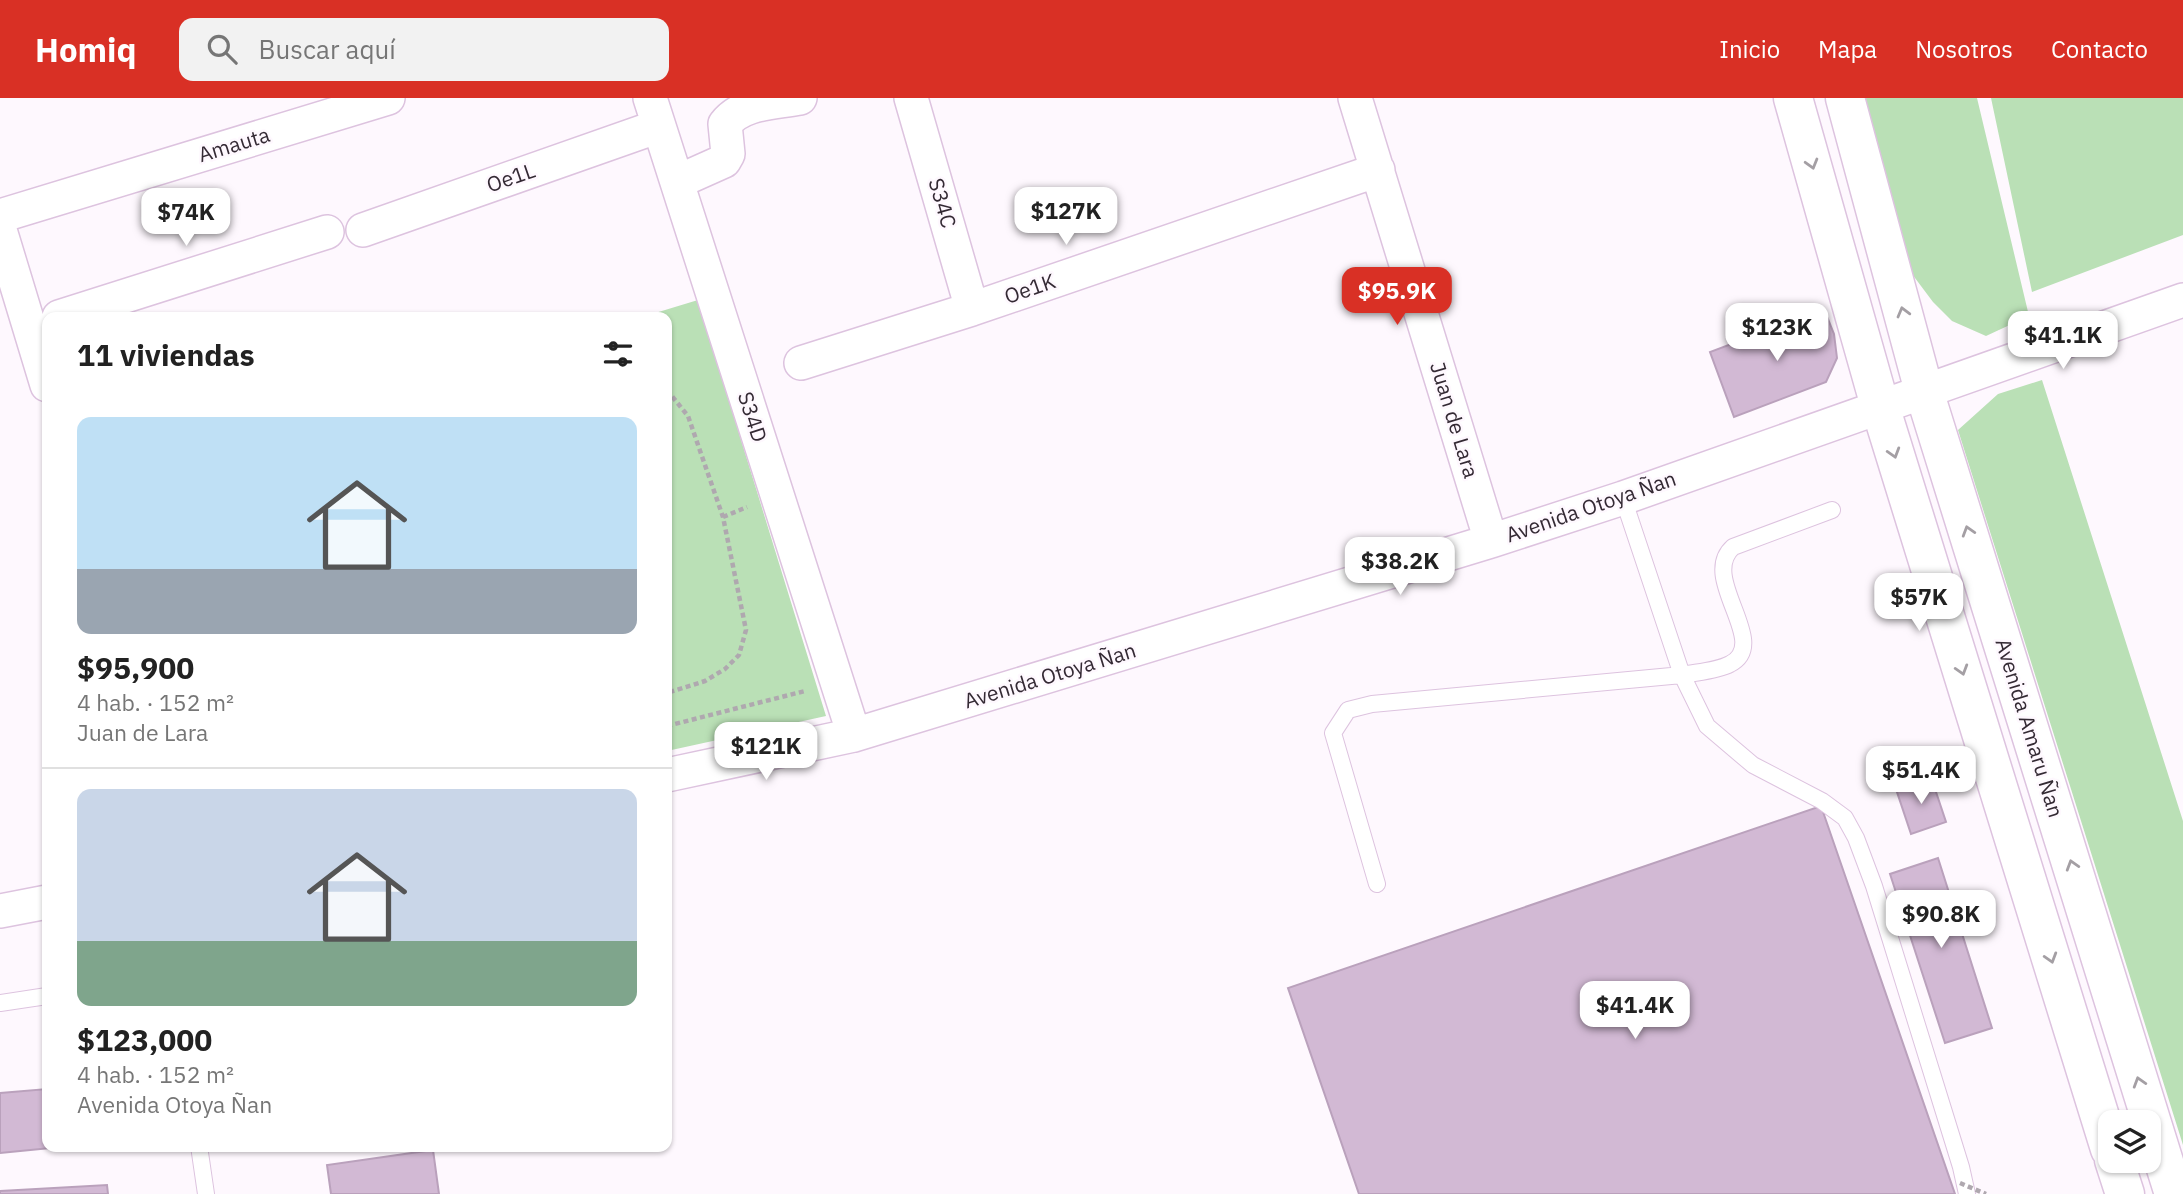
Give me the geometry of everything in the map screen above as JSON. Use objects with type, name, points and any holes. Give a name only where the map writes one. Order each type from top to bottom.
[{"type":"main road","points":[[1793,98],[1880,405],[2098,1110]]},
{"type":"main road","name":"Avenida Amaru Ñan","points":[[1845,98],[1924,391],[2174,1194]]},
{"type":"main road","points":[[2118,1173],[2124,1194]]},
{"type":"street","name":"Amauta","points":[[0,216],[388,98]]},
{"type":"street","points":[[677,182],[724,161],[728,154],[725,124],[732,115],[742,109],[800,98]]},
{"type":"street","name":"S34C","points":[[911,98],[972,309]]},
{"type":"street","name":"Juan de Lara","points":[[1355,98],[1491,541]]},
{"type":"street","name":"S34D","points":[[655,112],[854,735]]},
{"type":"street","name":"Oe1L","points":[[363,230],[655,112]]},
{"type":"street","name":"Oe1K","points":[[802,363],[972,309],[1378,170]]},
{"type":"street","points":[[0,230],[42,315]]},
{"type":"street","points":[[74,312],[327,232]]},
{"type":"street","name":"Avenida Otoya Ñan","points":[[672,774],[854,735],[1491,541],[1623,498],[2183,300]]},
{"type":"street","points":[[0,911],[42,903]]},
{"type":"lane","points":[[1623,498],[1682,675],[1707,726],[1753,765],[1822,801],[1845,818],[1874,886],[1961,1167],[1964,1189]]},
{"type":"lane","points":[[1377,884],[1333,733],[1348,710],[1372,704],[1682,675],[1731,664],[1741,654],[1744,640],[1721,568],[1723,555],[1733,547],[1832,510]]},
{"type":"lane","points":[[0,1003],[42,997]]},
{"type":"lane","points":[[200,1152],[206,1194]]},
{"type":"path","points":[[672,396],[688,416],[723,517],[746,630],[739,655],[725,670],[705,681],[672,691]]},
{"type":"path","points":[[672,725],[837,683]]},
{"type":"path","points":[[1964,1189],[1986,1194]]},
{"type":"green space","points":[[1865,98],[1977,98],[2029,316],[1986,336],[1952,321],[1933,302],[1909,270]]},
{"type":"green space","points":[[1991,98],[2183,98],[2183,235],[2032,292]]},
{"type":"green space","points":[[698,300],[826,716],[672,750],[672,312],[658,312]]},
{"type":"green space","points":[[2042,380],[2183,821],[2183,1145],[1958,430],[1998,394]]},
{"type":"building","points":[[1824,309],[1834,334],[1837,358],[1826,382],[1734,417],[1710,352]]},
{"type":"building","points":[[1931,777],[1946,822],[1911,834],[1896,789]]},
{"type":"building","points":[[1821,806],[1955,1194],[1359,1194],[1288,988]]},
{"type":"building","points":[[1938,858],[1992,1028],[1945,1043],[1890,874]]},
{"type":"building","points":[[42,1089],[42,1149],[0,1153],[0,1093]]},
{"type":"building","points":[[433,1152],[439,1194],[331,1194],[327,1165]]},
{"type":"building","points":[[107,1185],[108,1194],[0,1194],[0,1191]]}]
